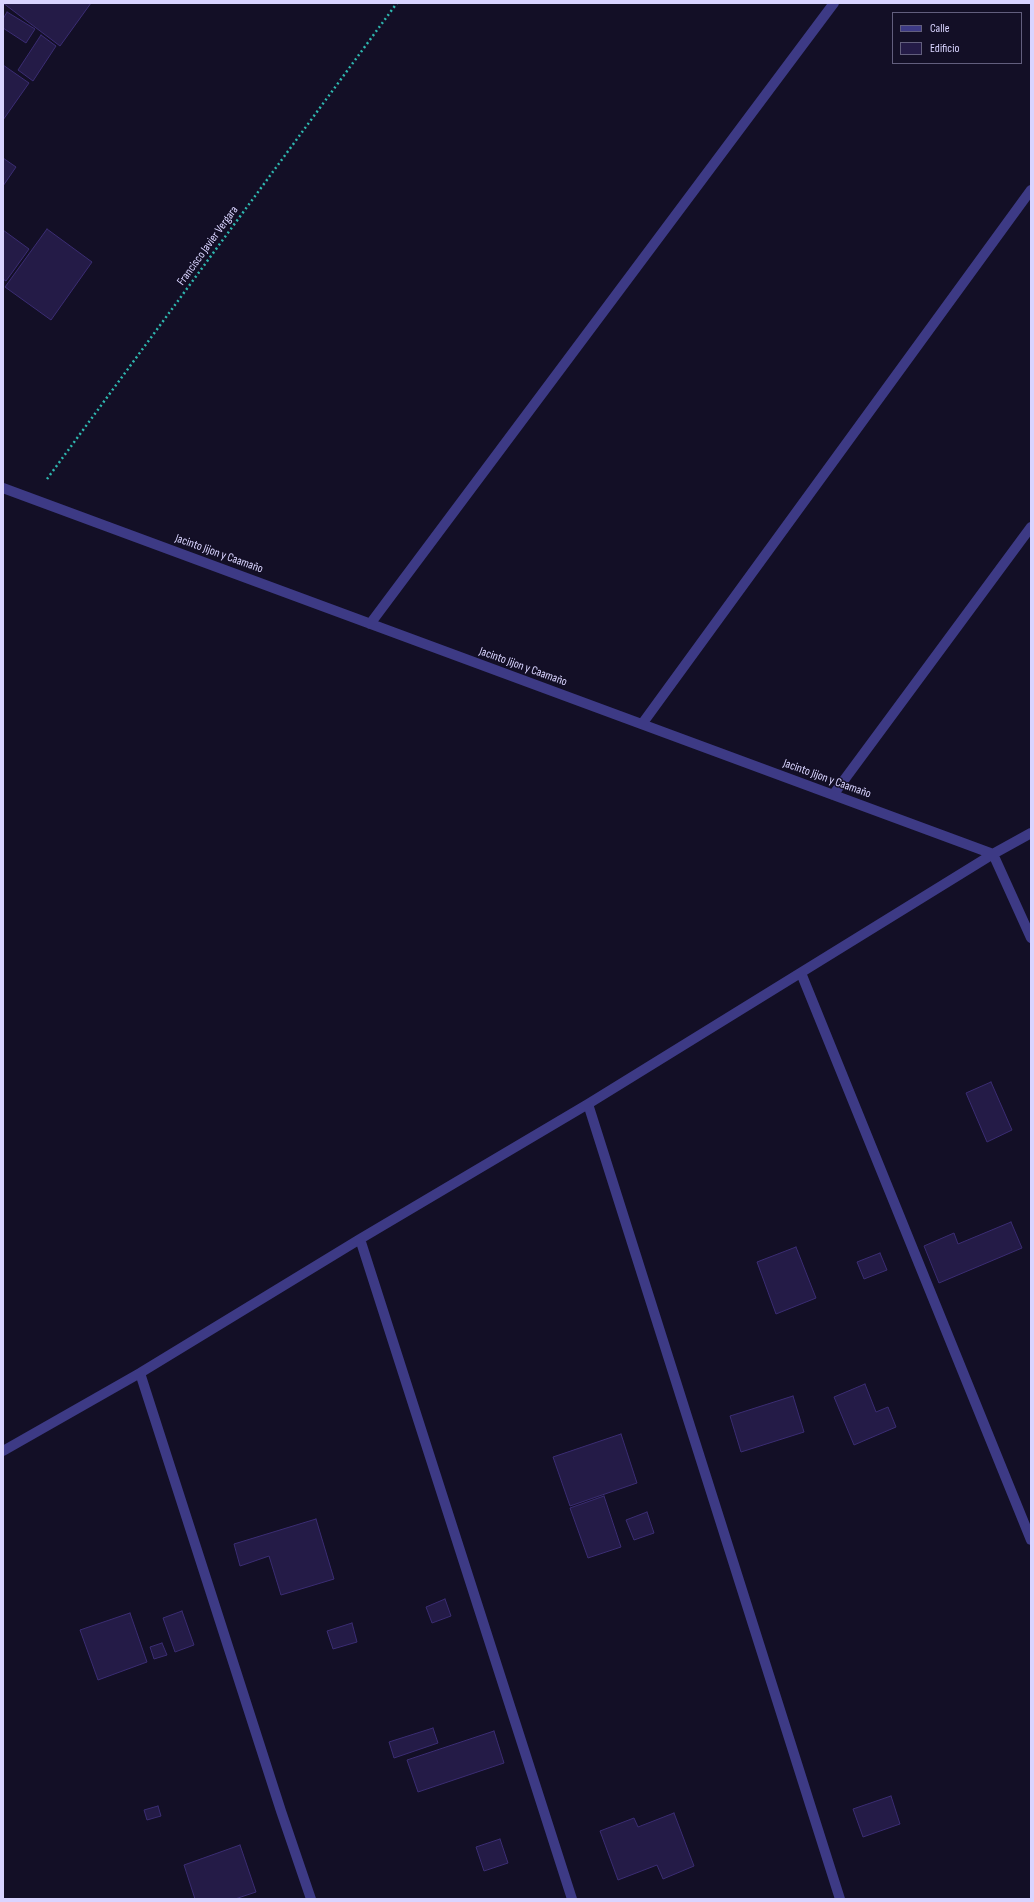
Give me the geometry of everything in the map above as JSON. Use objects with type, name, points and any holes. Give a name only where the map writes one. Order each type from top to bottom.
[{"type":"street","points":[[370,624],[834,3]]},
{"type":"street","points":[[642,724],[1031,190]]},
{"type":"street","name":"Jacinto Jijon y Caamaño","points":[[3,488],[994,854]]},
{"type":"street","points":[[833,795],[1031,527]]},
{"type":"street","points":[[3,1451],[140,1373],[360,1239],[588,1104],[994,854],[1031,833]]},
{"type":"street","points":[[994,854],[1031,938]]},
{"type":"street","points":[[801,973],[1031,1540]]},
{"type":"street","points":[[588,1104],[840,1899]]},
{"type":"street","points":[[360,1239],[572,1899]]},
{"type":"street","points":[[140,1373],[311,1899]]},
{"type":"path","name":"Francisco Javier Vergara","points":[[33,499],[397,3]]},
{"type":"building","points":[[3,3],[91,3],[60,46]]},
{"type":"building","points":[[7,12],[35,29],[26,43],[3,28],[3,19]]},
{"type":"building","points":[[41,35],[56,46],[33,81],[18,70]]},
{"type":"building","points":[[3,65],[29,83],[3,120]]},
{"type":"building","points":[[3,158],[16,167],[3,186]]},
{"type":"building","points":[[47,229],[92,262],[51,320],[5,287]]},
{"type":"building","points":[[3,230],[29,249],[6,281],[3,279]]},
{"type":"building","points":[[991,1082],[1012,1130],[987,1142],[966,1093]]},
{"type":"building","points":[[1011,1222],[1022,1248],[939,1283],[924,1246],[954,1233],[958,1244]]},
{"type":"building","points":[[796,1247],[816,1298],[776,1314],[757,1262]]},
{"type":"building","points":[[880,1253],[887,1270],[864,1279],[857,1262]]},
{"type":"building","points":[[865,1384],[876,1412],[888,1407],[896,1427],[854,1445],[834,1397]]},
{"type":"building","points":[[793,1396],[804,1432],[741,1452],[730,1416]]},
{"type":"building","points":[[621,1434],[637,1483],[570,1506],[553,1457]]},
{"type":"building","points":[[604,1496],[621,1547],[588,1558],[570,1508]]},
{"type":"building","points":[[647,1512],[654,1533],[634,1540],[626,1520]]},
{"type":"building","points":[[316,1519],[334,1579],[281,1595],[269,1556],[240,1566],[234,1544]]},
{"type":"building","points":[[445,1599],[451,1616],[432,1623],[426,1607]]},
{"type":"building","points":[[182,1611],[194,1645],[175,1652],[163,1618]]},
{"type":"building","points":[[130,1613],[147,1662],[98,1680],[80,1630]]},
{"type":"building","points":[[352,1623],[357,1642],[333,1649],[327,1631]]},
{"type":"building","points":[[162,1643],[167,1655],[154,1659],[150,1647]]},
{"type":"building","points":[[433,1728],[438,1743],[394,1758],[389,1742]]},
{"type":"building","points":[[494,1731],[504,1763],[418,1792],[407,1760]]},
{"type":"building","points":[[891,1796],[900,1824],[863,1837],[853,1809]]},
{"type":"building","points":[[158,1806],[161,1816],[147,1820],[144,1810]]},
{"type":"building","points":[[674,1813],[694,1866],[663,1879],[657,1865],[618,1880],[600,1831],[634,1818],[638,1827]]},
{"type":"building","points":[[500,1839],[508,1863],[484,1871],[476,1847]]},
{"type":"building","points":[[240,1845],[256,1892],[235,1899],[195,1899],[184,1865]]}]
